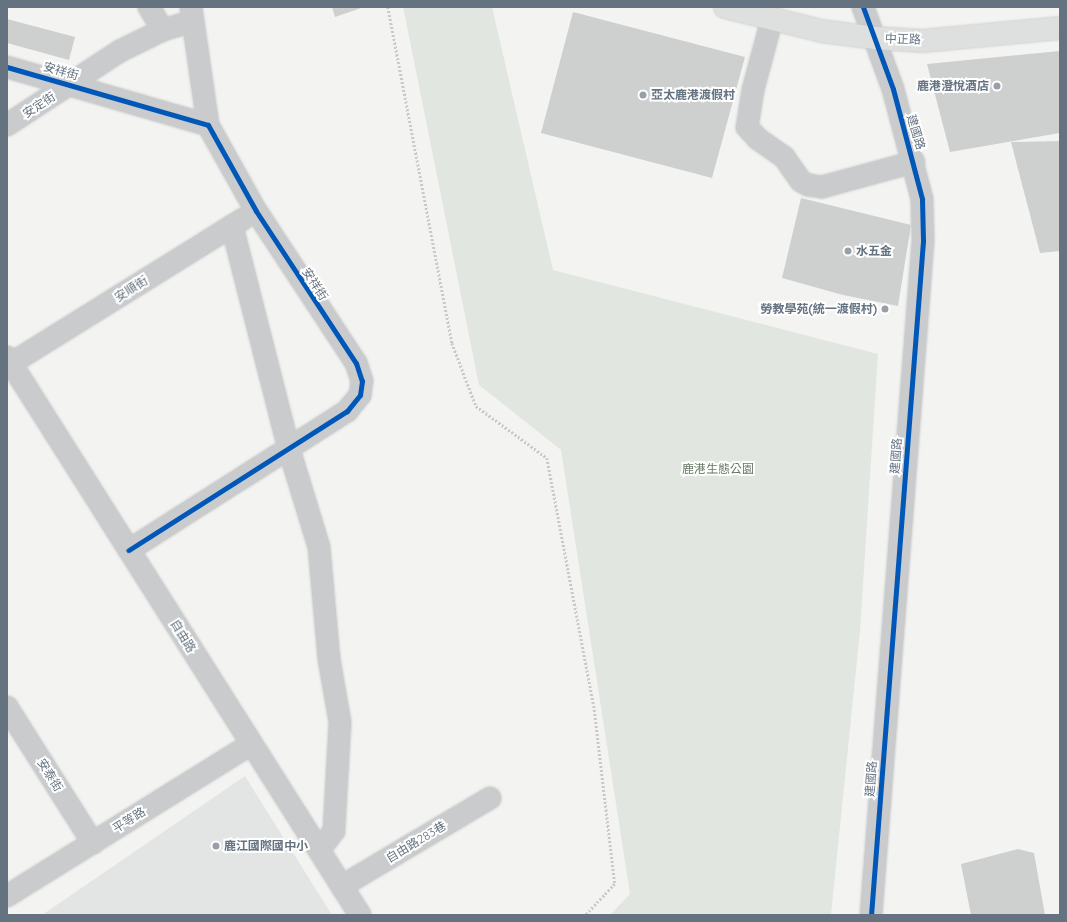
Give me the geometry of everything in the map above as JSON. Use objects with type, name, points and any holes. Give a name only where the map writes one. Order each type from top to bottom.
[{"type":"main road","name":"中正路","points":[[725,7],[821,31],[875,38],[923,41],[1060,28]]},
{"type":"street","points":[[148,7],[163,30]]},
{"type":"street","name":"建國路","points":[[863,7],[875,38],[914,162],[922,199],[923,241],[871,915]]},
{"type":"street","points":[[191,14],[208,125]]},
{"type":"street","name":"安定街","points":[[7,125],[120,51],[163,30],[191,14]]},
{"type":"street","points":[[772,19],[753,90],[747,127],[758,139],[784,157],[801,181],[808,185],[822,187],[914,162]]},
{"type":"street","name":"安祥街","points":[[7,67],[71,84],[208,125],[256,211],[356,363],[362,381],[360,395],[347,411],[129,550]]},
{"type":"street","name":"安順街","points":[[8,362],[256,211]]},
{"type":"street","points":[[232,226],[289,449],[319,547],[329,659],[340,722],[334,831],[319,850]]},
{"type":"street","name":"自由路","points":[[8,362],[360,915]]},
{"type":"street","name":"安泰街","points":[[7,706],[93,842]]},
{"type":"street","name":"平等路","points":[[7,896],[251,744]]},
{"type":"street","name":"自由路283巷","points":[[342,886],[490,798]]},
{"type":"path","points":[[388,7],[452,343],[476,406],[547,458],[594,706],[615,884],[586,915]]},
{"type":"shaded area","name":"鹿江國際國中小","points":[[245,776],[332,915],[42,915]]},
{"type":"green space","name":"鹿港生態公園","points":[[403,7],[492,7],[553,270],[878,354],[860,631],[831,915],[610,915],[630,894],[561,450],[479,385]]},
{"type":"building","points":[[332,7],[364,7],[335,17]]},
{"type":"building","name":"亞太鹿港渡假村","points":[[573,12],[745,57],[712,178],[541,133]]},
{"type":"building","points":[[7,19],[75,37],[69,60],[7,43]]},
{"type":"building","name":"鹿港澄悅酒店","points":[[1060,51],[1060,133],[950,152],[927,64]]},
{"type":"building","points":[[1060,141],[1060,251],[1040,253],[1011,142]]},
{"type":"building","name":"水五金","points":[[801,198],[911,225],[898,306],[843,295],[782,278]]},
{"type":"building","points":[[1018,849],[1034,853],[1045,915],[971,915],[961,864]]},
{"type":"cycle path","points":[[863,7],[893,89],[922,199],[923,241],[871,915]]},
{"type":"cycle path","points":[[7,67],[208,125],[256,211],[356,363],[362,381],[360,395],[347,411],[129,550]]},
{"type":"place","name":"鹿港澄悅酒店","points":[[997,86]]},
{"type":"place","name":"亞太鹿港渡假村","points":[[643,95]]},
{"type":"place","name":"水五金","points":[[848,251]]},
{"type":"place","name":"勞教學苑(統一渡假村)","points":[[885,309]]},
{"type":"place","name":"鹿江國際國中小","points":[[216,846]]}]
